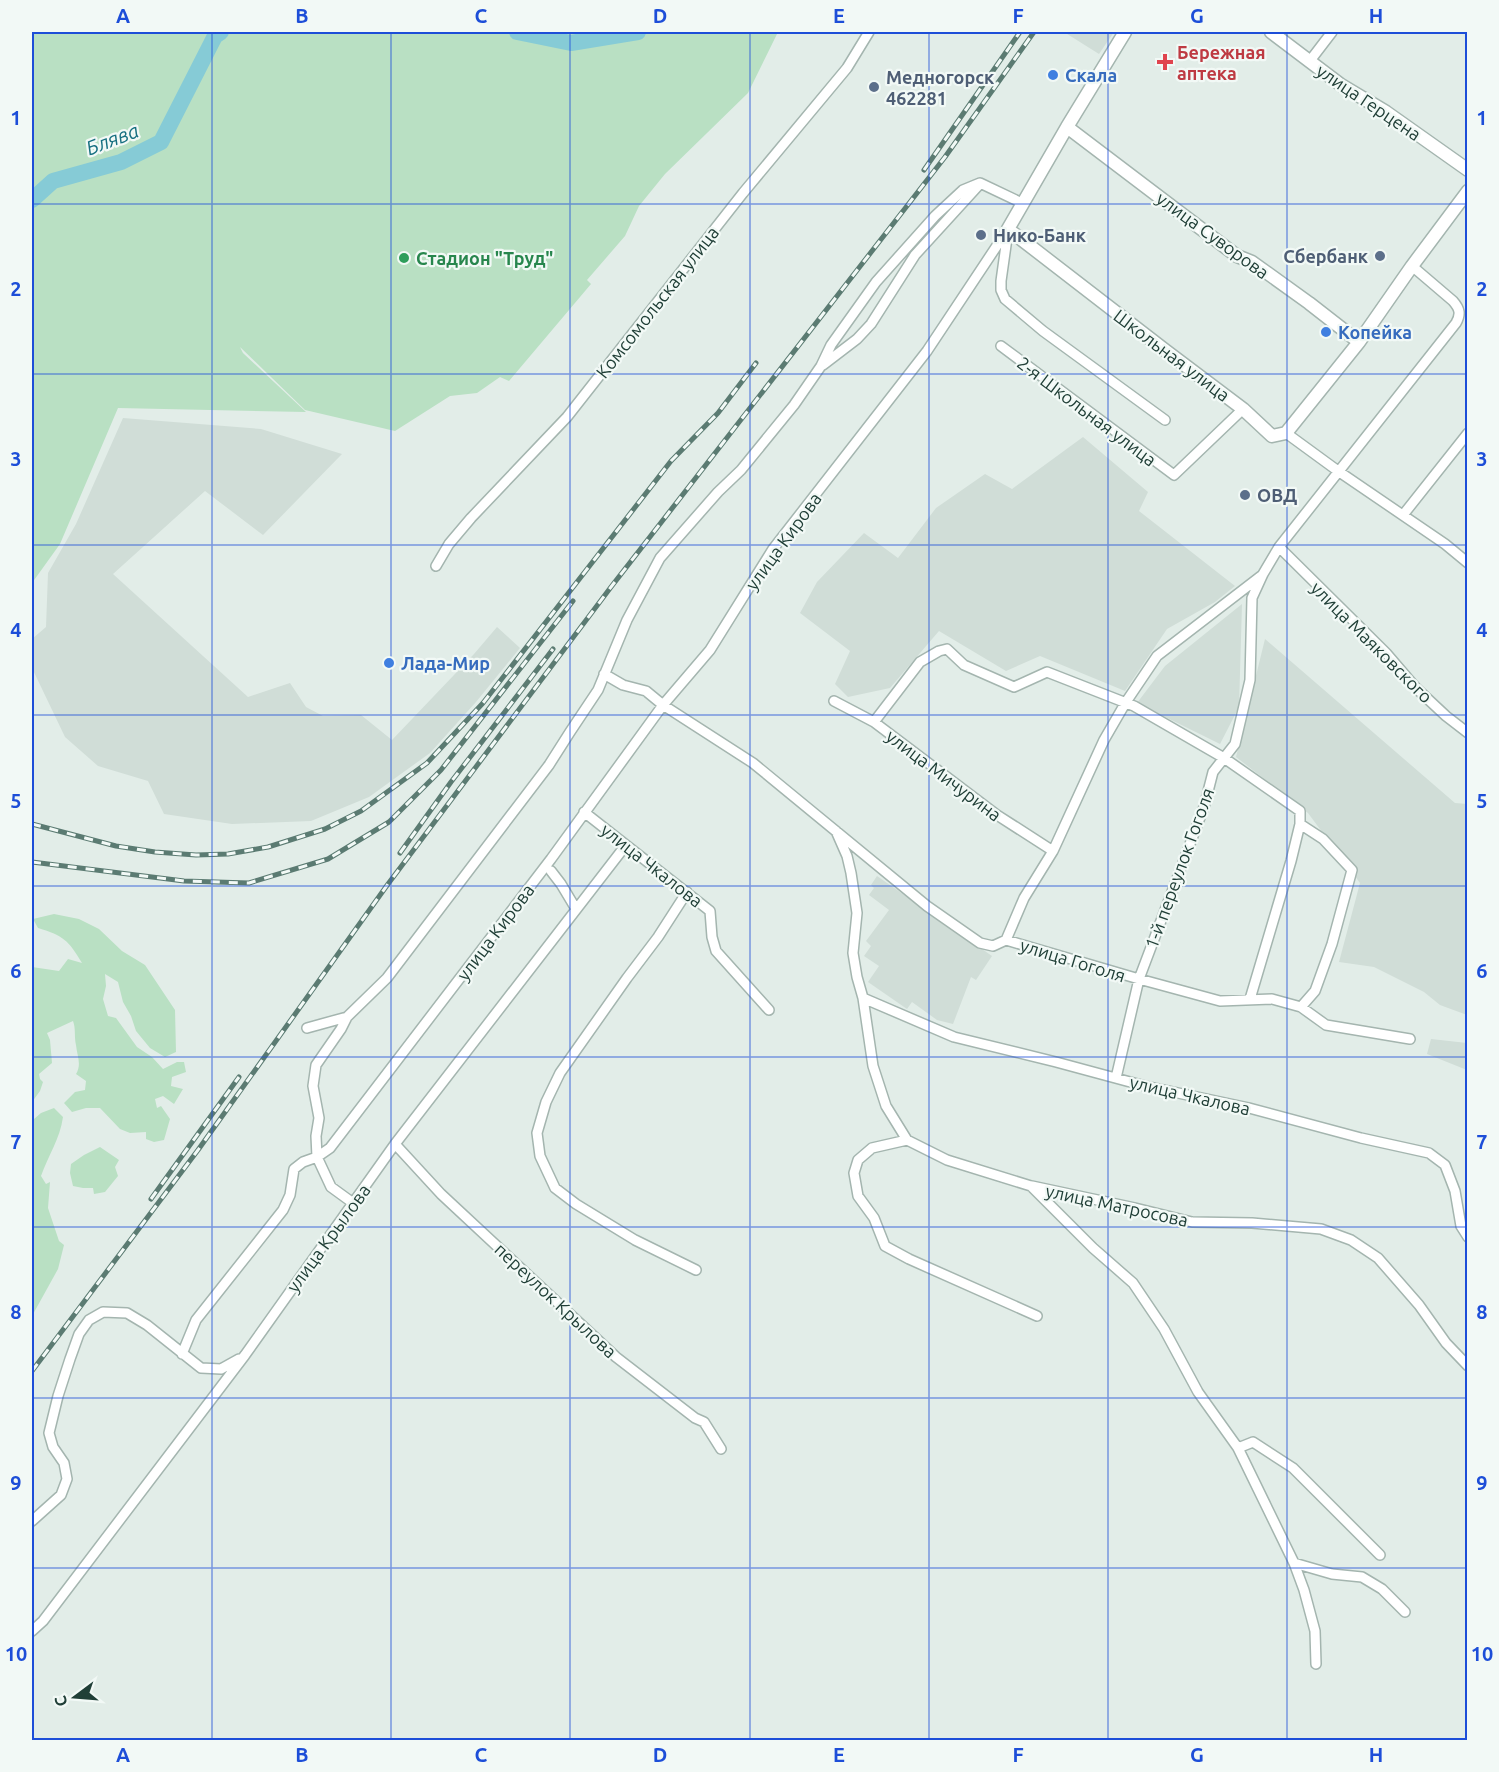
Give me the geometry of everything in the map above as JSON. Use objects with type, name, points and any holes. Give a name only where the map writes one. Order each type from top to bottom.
[{"type":"street","name":"Комсомольская улица","points":[[436,566],[449,544],[471,518],[567,417],[743,193],[847,68],[869,32]]},
{"type":"street","points":[[1125,32],[1008,229],[1001,290],[1005,299],[1043,331],[1165,420]]},
{"type":"street","name":"улица Герцена","points":[[1271,32],[1341,85],[1401,122],[1467,170]]},
{"type":"street","points":[[1309,62],[1332,32]]},
{"type":"street","name":"улица Суворова","points":[[1067,127],[1237,256],[1251,262],[1359,342]]},
{"type":"street","points":[[353,1203],[331,1187],[317,1157],[316,1136],[319,1118],[313,1086],[316,1065],[347,1017],[387,978],[549,765],[598,690],[627,620],[660,558],[718,492],[741,470],[794,405],[821,366],[831,345],[876,282],[935,216],[963,190],[980,183],[1022,202]]},
{"type":"street","points":[[821,366],[857,339],[871,324],[915,255],[980,183]]},
{"type":"street","points":[[1286,433],[1359,342],[1467,191]]},
{"type":"street","name":"Школьная улица","points":[[1008,229],[1243,409],[1272,436],[1286,433],[1445,544],[1467,563]]},
{"type":"street","name":"улица Кирова","points":[[182,1354],[196,1320],[283,1210],[290,1195],[294,1169],[330,1148],[551,859],[663,705],[710,650],[773,549],[927,351],[1008,229]]},
{"type":"street","points":[[1006,940],[1024,898],[1053,851],[1104,740],[1157,656],[1263,574],[1279,546],[1456,323],[1460,316],[1459,308],[1412,266]]},
{"type":"street","name":"2-я Школьная улица","points":[[1001,346],[1174,475],[1243,409]]},
{"type":"street","points":[[1403,515],[1467,433]]},
{"type":"street","name":"улица Маяковского","points":[[1279,546],[1386,653],[1416,688],[1467,733]]},
{"type":"street","name":"1-й переулок Гоголя","points":[[1116,1078],[1138,980],[1204,807],[1213,772],[1235,744],[1250,681],[1252,598],[1263,574]]},
{"type":"street","points":[[874,722],[920,662],[947,649],[964,665],[1014,687],[1047,672],[1128,700],[1224,758],[1300,811],[1300,824],[1291,861],[1250,999]]},
{"type":"street","name":"улица Гоголя","points":[[604,674],[623,685],[646,691],[663,705],[753,763],[927,906],[980,943],[993,946],[1006,940],[1138,980],[1220,1001],[1272,999],[1301,1007],[1326,1025],[1410,1039]]},
{"type":"street","name":"улица Мичурина","points":[[834,701],[874,722],[997,815],[1053,851]]},
{"type":"street","name":"улица Чкалова","points":[[584,812],[710,910],[712,937],[716,951],[769,1010]]},
{"type":"street","points":[[1300,824],[1323,839],[1352,870],[1332,944],[1315,991],[1301,1007]]},
{"type":"street","points":[[836,831],[847,856],[854,892],[857,913],[854,953],[873,1066],[886,1106],[907,1140],[872,1148],[858,1160],[854,1173],[858,1196],[874,1218],[885,1246],[1037,1316]]},
{"type":"street","name":"улица Крылова","points":[[32,1631],[43,1621],[245,1355],[395,1144],[626,845]]},
{"type":"street","points":[[551,871],[576,909]]},
{"type":"street","points":[[687,892],[658,937],[560,1073],[546,1102],[537,1132],[540,1156],[555,1188],[576,1204],[635,1240],[696,1270]]},
{"type":"street","name":"улица Чкалова","points":[[863,998],[954,1037],[1145,1086],[1249,1107],[1361,1138],[1429,1153],[1445,1165],[1455,1191],[1461,1226],[1467,1237]]},
{"type":"street","points":[[307,1028],[347,1017]]},
{"type":"street","name":"улица Матросова","points":[[907,1140],[946,1160],[1031,1186],[1192,1222],[1252,1223],[1321,1229],[1351,1240],[1378,1258],[1467,1366]]},
{"type":"street","name":"переулок Крылова","points":[[395,1144],[441,1194],[616,1357],[695,1418],[704,1422],[721,1449]]},
{"type":"street","name":"улица Матросова","points":[[1031,1186],[1093,1248],[1133,1283],[1164,1329],[1198,1392],[1238,1448],[1294,1563],[1304,1590],[1315,1631],[1316,1664]]},
{"type":"street","points":[[32,1521],[61,1495],[67,1479],[64,1462],[53,1447],[49,1433],[70,1359],[79,1334],[89,1320],[104,1312],[127,1313],[147,1325],[201,1368],[222,1369],[245,1355]]},
{"type":"street","points":[[1238,1448],[1253,1442],[1293,1468],[1380,1555]]},
{"type":"street","points":[[1294,1563],[1332,1574],[1362,1577],[1382,1589],[1405,1612]]},
{"type":"shaded area","points":[[1064,32],[1114,32],[1099,54]]},
{"type":"shaded area","points":[[123,418],[261,429],[342,454],[263,535],[205,491],[113,574],[248,697],[290,683],[306,707],[323,716],[361,715],[392,740],[497,627],[520,648],[430,753],[369,797],[311,821],[232,824],[164,814],[148,781],[98,766],[65,737],[32,668],[32,639],[46,627],[48,573],[76,524]]},
{"type":"shaded area","points":[[1083,437],[1148,492],[1139,511],[1235,586],[1215,602],[1167,629],[1125,691],[1040,656],[1006,671],[939,631],[890,688],[848,697],[835,684],[850,651],[800,613],[817,582],[864,533],[898,558],[936,508],[985,474],[1012,489]]},
{"type":"shaded area","points":[[1242,604],[1239,707],[1220,744],[1137,703],[1165,666]]},
{"type":"shaded area","points":[[1265,639],[1455,803],[1467,804],[1467,1015],[1440,1005],[1424,992],[1374,967],[1339,962],[1360,883],[1308,813],[1236,757]]},
{"type":"shaded area","points":[[877,876],[992,956],[976,980],[971,977],[953,1024],[937,1020],[912,1002],[907,1009],[868,982],[879,966],[864,956],[871,946],[866,941],[889,910],[869,895],[874,888],[871,885]]},
{"type":"shaded area","points":[[1431,1039],[1467,1043],[1467,1070],[1427,1054]]},
{"type":"green space","points":[[32,32],[778,32],[748,93],[665,174],[639,206],[625,236],[587,280],[591,284],[509,381],[500,377],[477,393],[450,396],[395,431],[305,410],[240,347],[243,353],[306,412],[118,408],[60,544],[32,583]]},
{"type":"green space","points":[[54,914],[79,919],[99,929],[122,951],[145,965],[175,1010],[176,1052],[165,1057],[150,1048],[136,1031],[123,1002],[118,982],[105,974],[106,986],[103,999],[108,1016],[116,1018],[137,1047],[152,1057],[163,1069],[177,1062],[184,1062],[186,1072],[172,1077],[171,1086],[183,1089],[174,1104],[163,1096],[155,1099],[157,1108],[161,1106],[170,1119],[164,1140],[154,1142],[146,1139],[146,1132],[130,1133],[120,1129],[100,1108],[86,1108],[72,1112],[64,1103],[75,1092],[85,1090],[86,1081],[76,1074],[79,1063],[73,1021],[47,1033],[50,1040],[52,1063],[39,1074],[43,1082],[32,1102],[32,967],[59,971],[68,959],[82,963],[64,940],[38,928],[33,919]]},
{"type":"green space","points":[[54,1108],[63,1117],[57,1140],[41,1176],[46,1184],[50,1182],[48,1208],[59,1241],[64,1245],[58,1269],[32,1316],[32,1118]]},
{"type":"green space","points":[[100,1147],[119,1160],[115,1167],[118,1176],[105,1192],[94,1194],[93,1188],[73,1186],[70,1173],[71,1164]]},
{"type":"waterway","name":"Блява","points":[[32,200],[53,181],[121,162],[161,142],[215,36],[221,32]]},
{"type":"waterway","name":"Блява","points":[[517,32],[571,43],[638,32]]},
{"type":"railway","points":[[924,170],[1020,32]]},
{"type":"railway","points":[[32,1371],[198,1150],[388,884],[611,587],[945,157],[1034,32]]},
{"type":"railway","points":[[32,824],[116,846],[155,852],[196,855],[228,854],[268,847],[325,829],[361,811],[427,763],[483,703],[671,461],[718,413],[756,363]]},
{"type":"railway","points":[[32,862],[184,881],[249,883],[328,859],[389,822],[441,770],[573,601]]},
{"type":"railway","points":[[400,853],[451,782],[553,649]]},
{"type":"railway","points":[[151,1199],[239,1077]]},
{"type":"place","name":"Бережная аптека","points":[[1165,62]]},
{"type":"place","name":"Скала","points":[[1053,75]]},
{"type":"place","name":"Медногорск 462281","points":[[874,87]]},
{"type":"place","name":"Нико-Банк","points":[[981,235]]},
{"type":"place","name":"Сбербанк","points":[[1380,256]]},
{"type":"place","name":"Стадион \"Труд\"","points":[[404,258]]},
{"type":"place","name":"Копейка","points":[[1326,332]]},
{"type":"place","name":"ОВД","points":[[1245,495]]},
{"type":"place","name":"Лада-Мир","points":[[389,663]]}]
